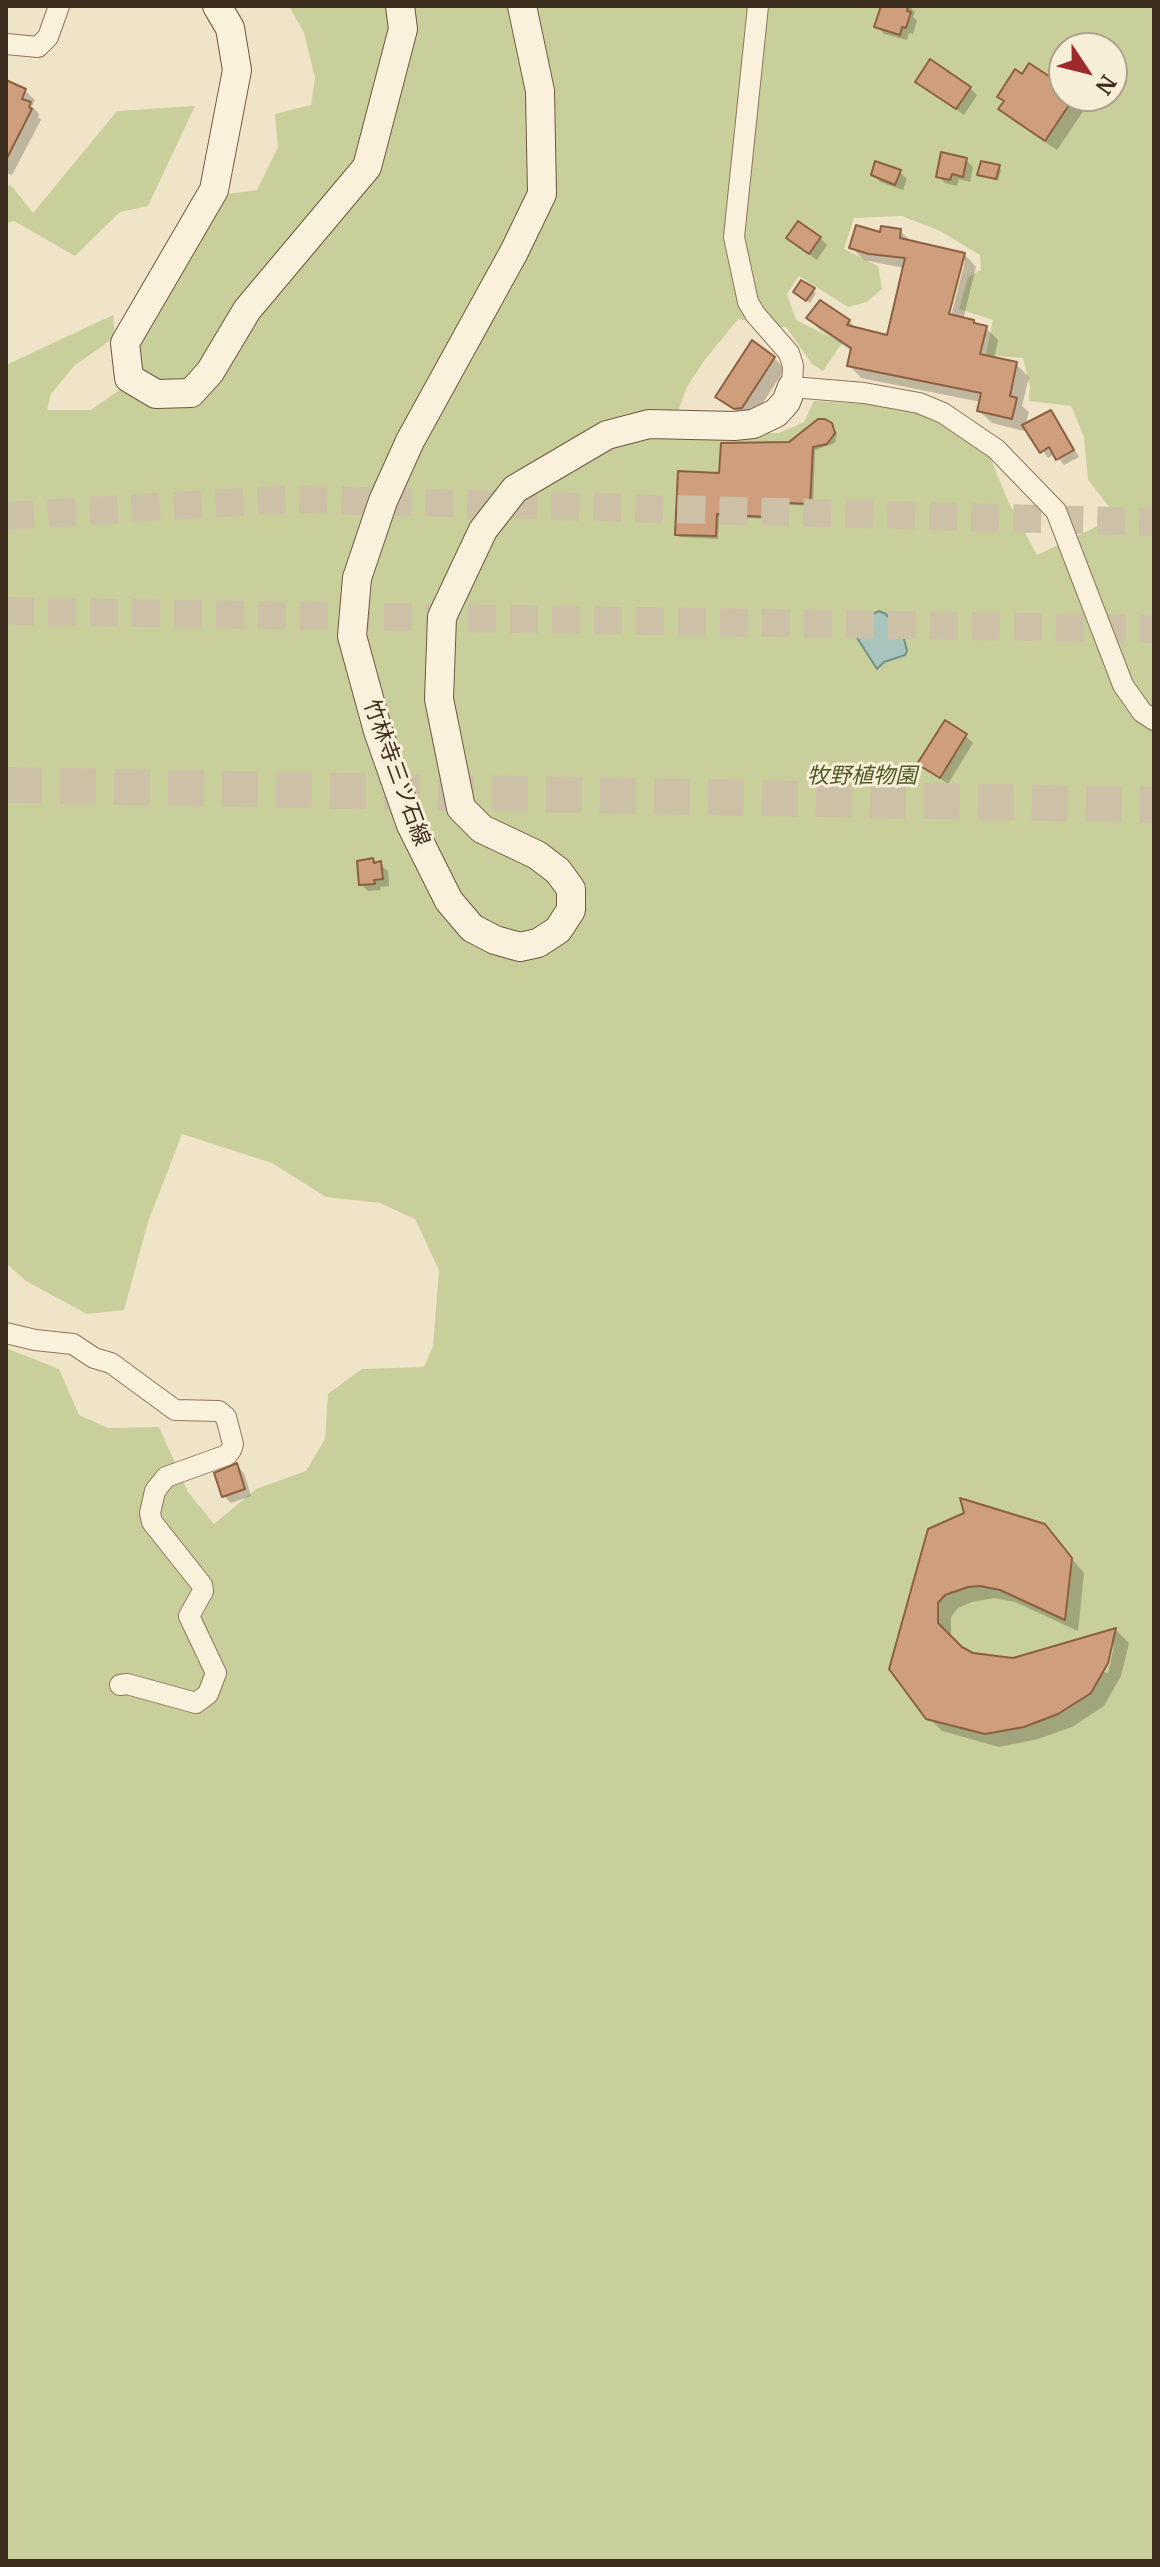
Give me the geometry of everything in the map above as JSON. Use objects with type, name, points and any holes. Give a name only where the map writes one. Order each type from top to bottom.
[{"type":"main road","points":[[217,6],[230,28],[237,70],[214,190],[125,343],[129,378],[156,394],[191,393],[210,372],[247,310],[367,167],[403,29],[400,6]]},
{"type":"main road","name":"竹林寺三ツ石線","points":[[522,6],[540,91],[542,194],[514,252],[410,441],[383,501],[357,578],[352,636],[378,731],[411,825],[449,901],[472,928],[495,940],[520,947],[538,943],[558,930],[571,910],[571,889],[558,871],[537,855],[482,829],[461,808],[439,699],[442,617],[483,530],[515,489],[607,435],[649,424],[740,426],[760,422],[781,408],[792,387]]},
{"type":"street","points":[[6,44],[38,47],[48,37],[59,6]]},
{"type":"street","points":[[758,6],[734,237],[745,295],[755,314],[789,353],[794,374],[792,387],[864,393],[919,403],[943,413],[996,449],[1056,511],[1123,685],[1142,712],[1154,720]]},
{"type":"street","points":[[6,1333],[73,1344],[94,1358],[111,1363],[175,1410],[219,1411],[226,1417],[233,1444],[231,1450],[227,1455],[166,1477],[155,1491],[150,1513],[152,1522],[202,1585],[203,1591],[189,1616],[216,1673],[208,1694],[196,1703],[127,1684],[120,1685]]},
{"type":"green space","name":"牧野植物園","points":[[289,6],[1154,6],[1154,2561],[6,2561],[6,1348],[59,1369],[79,1415],[108,1428],[159,1427],[188,1492],[214,1524],[256,1489],[306,1471],[325,1439],[328,1394],[362,1369],[424,1367],[433,1346],[439,1270],[415,1219],[380,1203],[326,1197],[272,1163],[182,1134],[148,1222],[124,1310],[87,1314],[26,1281],[6,1263],[6,365],[113,315],[115,337],[74,366],[51,394],[47,410],[91,410],[131,382],[143,335],[228,194],[257,190],[278,147],[275,114],[311,105],[315,78],[304,33]],"holes":[[[902,216],[940,231],[980,255],[981,270],[968,277],[959,309],[993,320],[986,355],[1023,358],[1030,387],[1029,401],[1071,406],[1084,437],[1088,480],[1117,517],[1037,555],[1008,501],[990,457],[944,417],[905,406],[814,401],[804,422],[779,433],[670,433],[687,387],[738,319],[764,327],[786,327],[812,364],[823,371],[842,343],[796,320],[787,294],[799,276],[848,307],[867,302],[882,289],[878,266],[844,249],[854,218]]]},
{"type":"green space","points":[[195,106],[148,206],[120,212],[75,256],[14,221],[6,223],[6,190],[10,184],[33,213],[117,111]]},
{"type":"water","points":[[879,611],[886,614],[903,635],[907,651],[905,655],[884,662],[877,669],[854,633],[869,616]]},
{"type":"building","points":[[881,6],[908,6],[907,11],[911,12],[900,35],[874,27]]},
{"type":"building","points":[[930,59],[971,87],[956,109],[915,82]]},
{"type":"building","points":[[1029,63],[1048,75],[1048,112],[1064,112],[1045,141],[998,109],[1004,101],[997,97],[1015,69],[1022,74]]},
{"type":"building","points":[[6,80],[26,89],[22,99],[31,102],[29,107],[32,109],[6,160]]},
{"type":"building","points":[[941,152],[967,158],[963,177],[952,174],[950,180],[936,177]]},
{"type":"building","points":[[875,161],[901,170],[895,185],[871,175]]},
{"type":"building","points":[[981,161],[1000,165],[996,179],[977,175]]},
{"type":"building","points":[[798,221],[821,237],[809,254],[786,238]]},
{"type":"building","points":[[856,225],[880,232],[881,226],[901,229],[900,238],[965,253],[949,314],[987,326],[980,354],[1017,362],[1010,396],[1017,398],[1012,419],[977,411],[981,393],[847,366],[851,348],[806,318],[820,300],[850,320],[847,325],[887,335],[905,258],[849,248]]},
{"type":"building","points":[[801,280],[815,288],[806,301],[793,292]]},
{"type":"building","points":[[752,340],[775,357],[742,408],[734,409],[715,397]]},
{"type":"building","points":[[1051,410],[1074,450],[1056,460],[1049,447],[1040,453],[1022,425]]},
{"type":"building","points":[[818,419],[832,423],[835,433],[827,444],[813,447],[810,504],[767,502],[766,517],[717,514],[716,536],[675,535],[678,471],[719,473],[721,443],[789,442]]},
{"type":"building","points":[[945,720],[967,734],[940,778],[917,764]]},
{"type":"building","points":[[373,858],[374,863],[381,861],[383,879],[374,880],[375,884],[359,885],[357,861]]},
{"type":"building","points":[[237,1463],[245,1489],[222,1497],[214,1473]]},
{"type":"building","points":[[960,1498],[1045,1524],[1072,1558],[1065,1620],[1000,1590],[968,1587],[945,1595],[938,1603],[938,1623],[962,1647],[973,1653],[1013,1658],[1116,1628],[1108,1663],[1091,1693],[1058,1714],[1024,1727],[985,1734],[926,1719],[889,1669],[928,1529],[964,1513]]},
{"type":"tunnel","points":[[6,516],[289,499],[1154,522]]},
{"type":"tunnel","points":[[6,611],[1154,629]]},
{"type":"tunnel","points":[[6,785],[1154,805]]}]
